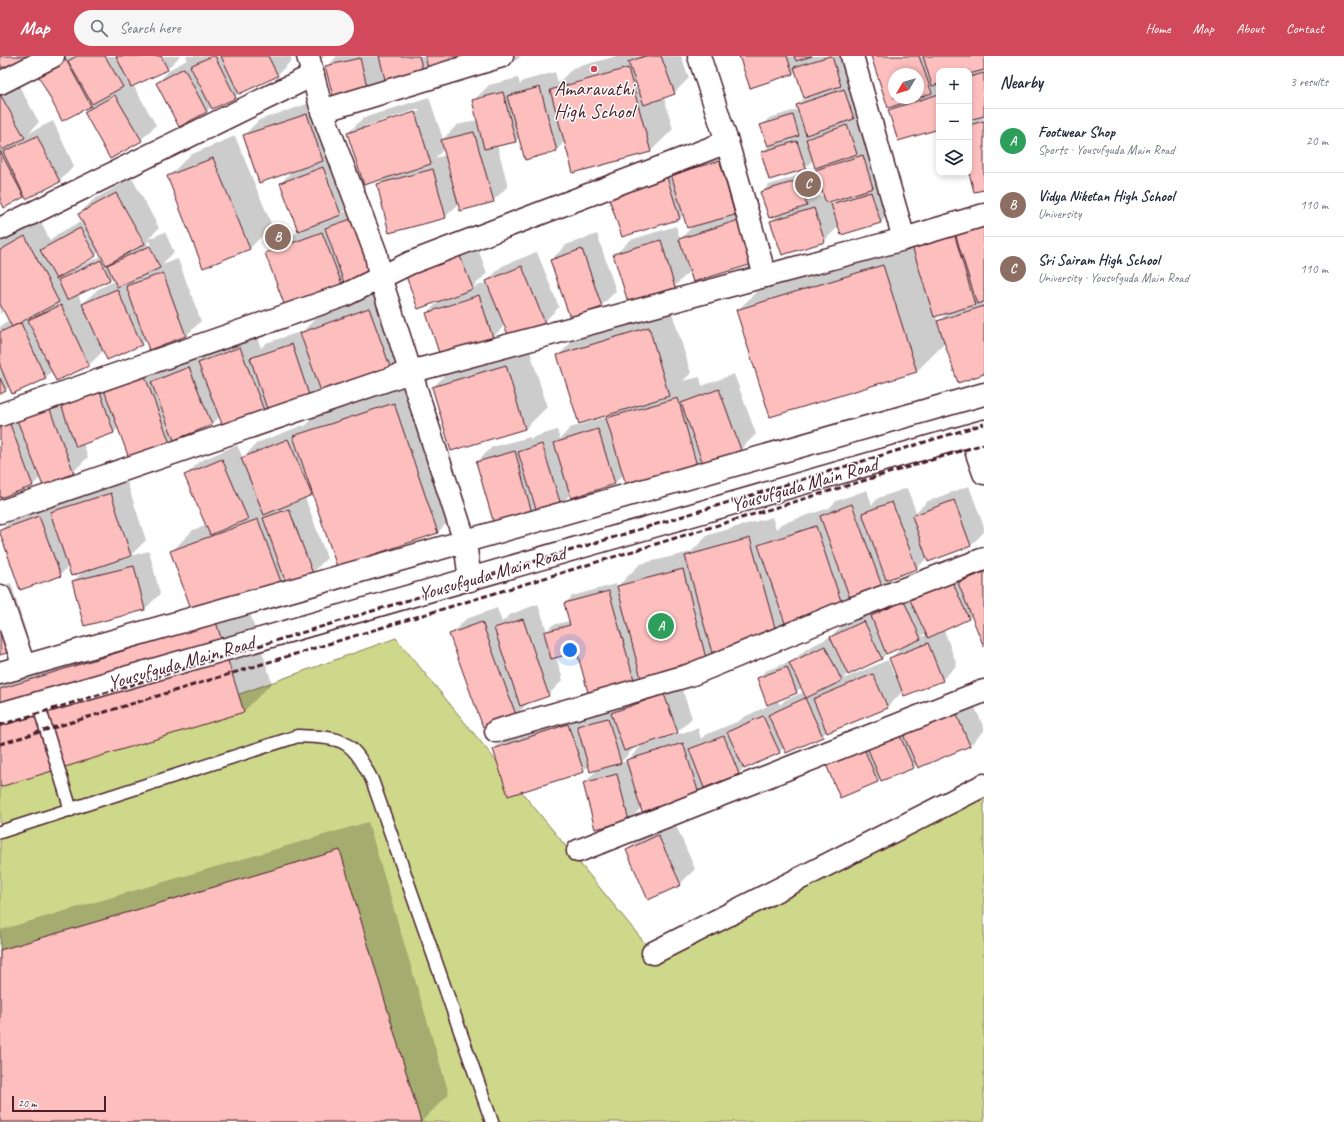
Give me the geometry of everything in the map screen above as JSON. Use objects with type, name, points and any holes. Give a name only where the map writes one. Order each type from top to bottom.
[{"type":"street","points":[[0,82],[52,56]]},
{"type":"street","points":[[322,111],[502,56]]},
{"type":"street","points":[[699,56],[727,142],[765,276]]},
{"type":"street","points":[[852,56],[904,239]]},
{"type":"street","points":[[0,229],[310,66],[322,111],[376,254],[380,277],[465,542],[470,580]]},
{"type":"street","points":[[0,415],[346,295],[417,260],[727,142]]},
{"type":"street","points":[[0,512],[410,372],[904,239],[984,216]]},
{"type":"street","name":"Yousufguda Main Road","points":[[0,673],[984,394]]},
{"type":"street","points":[[977,433],[984,473]]},
{"type":"street","name":"Yousufguda Main Road","points":[[0,714],[977,433]]},
{"type":"street","points":[[496,732],[690,675],[852,609],[984,559]]},
{"type":"street","points":[[0,596],[24,666]]},
{"type":"street","points":[[578,851],[984,691]]},
{"type":"street","points":[[653,953],[984,785]]},
{"type":"lane","points":[[38,703],[71,810]]},
{"type":"lane","points":[[0,832],[298,736],[323,737],[344,742],[360,758],[372,780],[492,1122]]},
{"type":"green space","points":[[396,638],[653,953],[984,798],[984,1122],[0,1122],[0,780]]},
{"type":"building","points":[[0,56],[30,56],[2,68]]},
{"type":"building","points":[[57,56],[64,56],[91,106],[62,121],[35,69]]},
{"type":"building","points":[[77,56],[105,56],[123,87],[92,104],[68,61]]},
{"type":"building","points":[[116,56],[161,56],[168,70],[131,87]]},
{"type":"building","points":[[215,56],[236,98],[212,109],[190,66]]},
{"type":"building","points":[[221,56],[268,56],[278,76],[239,94]]},
{"type":"building","points":[[379,56],[419,56],[427,85],[389,95]]},
{"type":"building","points":[[425,56],[466,56],[431,81]]},
{"type":"building","points":[[645,56],[661,56],[675,94],[644,105],[628,62]]},
{"type":"building","points":[[739,56],[787,56],[793,74],[750,88]]},
{"type":"building","points":[[794,56],[812,56],[796,61]]},
{"type":"building","points":[[832,56],[841,86],[804,98],[794,67]]},
{"type":"building","points":[[871,56],[919,56],[923,68],[888,68],[888,104],[900,104],[888,108]]},
{"type":"building","points":[[923,56],[984,56],[984,70],[972,73],[972,68],[936,68],[936,85],[932,86]]},
{"type":"building","points":[[360,58],[372,106],[338,115],[325,66]]},
{"type":"building","points":[[184,68],[207,112],[179,127],[156,83]]},
{"type":"building","points":[[628,68],[651,152],[573,173],[550,90]]},
{"type":"building","points":[[924,70],[932,93],[924,96]]},
{"type":"building","points":[[984,73],[984,116],[972,119],[972,104],[972,76]]},
{"type":"building","points":[[540,87],[557,151],[525,160],[507,96]]},
{"type":"building","points":[[844,89],[854,119],[806,135],[796,105]]},
{"type":"building","points":[[503,92],[516,142],[484,149],[472,100]]},
{"type":"building","points":[[0,94],[25,138],[2,150],[0,147]]},
{"type":"building","points":[[115,95],[142,141],[110,159],[84,112]]},
{"type":"building","points":[[936,95],[936,130],[898,141],[888,110],[907,104],[924,104],[924,99]]},
{"type":"building","points":[[415,112],[431,164],[364,185],[347,133]]},
{"type":"building","points":[[307,114],[323,161],[259,183],[243,135]]},
{"type":"building","points":[[793,115],[799,136],[768,146],[760,125]]},
{"type":"building","points":[[984,121],[984,190],[974,192],[970,176],[972,176],[972,124]]},
{"type":"building","points":[[847,125],[857,154],[815,168],[806,139]]},
{"type":"building","points":[[474,132],[494,202],[460,211],[441,140]]},
{"type":"building","points":[[37,136],[60,182],[26,199],[3,152]]},
{"type":"building","points":[[797,141],[806,169],[769,180],[761,152]]},
{"type":"building","points":[[0,151],[24,197],[4,208],[0,199]]},
{"type":"building","points":[[863,155],[873,188],[826,203],[815,170]]},
{"type":"building","points":[[213,158],[250,249],[203,268],[167,176]]},
{"type":"building","points":[[720,161],[735,215],[687,228],[671,174]]},
{"type":"building","points":[[323,167],[341,215],[298,231],[280,183]]},
{"type":"building","points":[[433,169],[446,218],[389,233],[377,184]]},
{"type":"building","points":[[666,174],[680,219],[622,237],[607,192]]},
{"type":"building","points":[[799,180],[807,206],[769,218],[760,192]]},
{"type":"building","points":[[871,192],[881,223],[841,235],[831,204]]},
{"type":"building","points":[[116,193],[145,244],[106,265],[78,214]]},
{"type":"building","points":[[814,208],[825,242],[782,255],[770,221]]},
{"type":"building","points":[[354,218],[372,273],[344,283],[325,228]]},
{"type":"building","points":[[742,219],[756,263],[693,282],[679,239]]},
{"type":"building","points":[[984,221],[984,302],[977,304],[954,230]]},
{"type":"building","points":[[80,228],[96,256],[56,279],[40,250]]},
{"type":"building","points":[[322,232],[343,287],[286,309],[265,253]]},
{"type":"building","points":[[954,233],[975,305],[934,317],[912,246]]},
{"type":"building","points":[[25,236],[59,302],[12,327],[0,304],[0,250]]},
{"type":"building","points":[[661,240],[675,288],[628,302],[613,254]]},
{"type":"building","points":[[150,246],[160,268],[117,287],[107,265]]},
{"type":"building","points":[[582,249],[602,307],[570,318],[550,260]]},
{"type":"building","points":[[460,256],[473,289],[418,309],[406,276]]},
{"type":"building","points":[[101,260],[110,280],[67,300],[58,280]]},
{"type":"building","points":[[883,265],[917,372],[770,417],[736,310]]},
{"type":"building","points":[[522,266],[545,323],[509,337],[486,281]]},
{"type":"building","points":[[163,273],[186,336],[149,350],[126,286]]},
{"type":"building","points":[[117,289],[142,345],[107,360],[82,304]]},
{"type":"building","points":[[479,295],[493,338],[440,356],[426,313]]},
{"type":"building","points":[[61,305],[89,366],[56,381],[28,320]]},
{"type":"building","points":[[984,306],[984,374],[958,383],[937,321]]},
{"type":"building","points":[[369,308],[392,372],[323,397],[300,333]]},
{"type":"building","points":[[21,323],[46,379],[12,394],[0,366],[0,332]]},
{"type":"building","points":[[649,327],[669,396],[579,424],[557,355]]},
{"type":"building","points":[[292,344],[310,398],[268,412],[250,358]]},
{"type":"building","points":[[240,347],[265,413],[224,429],[198,363]]},
{"type":"building","points":[[506,365],[525,429],[451,451],[432,387]]},
{"type":"building","points":[[189,367],[212,425],[174,440],[151,382]]},
{"type":"building","points":[[145,376],[171,446],[130,461],[104,390]]},
{"type":"building","points":[[0,378],[6,391],[0,394]]},
{"type":"building","points":[[98,385],[114,433],[76,447],[59,399]]},
{"type":"building","points":[[719,389],[741,450],[703,464],[681,403]]},
{"type":"building","points":[[678,398],[697,466],[626,485],[606,418]]},
{"type":"building","points":[[47,402],[74,473],[43,486],[15,415]]},
{"type":"building","points":[[394,403],[438,533],[337,567],[293,436]]},
{"type":"building","points":[[7,416],[33,486],[0,498],[0,418]]},
{"type":"building","points":[[598,429],[615,484],[571,498],[554,443]]},
{"type":"building","points":[[288,439],[312,495],[264,515],[241,458]]},
{"type":"building","points":[[542,444],[561,505],[537,512],[518,452]]},
{"type":"building","points":[[515,451],[532,513],[494,524],[476,462]]},
{"type":"building","points":[[222,459],[248,519],[210,535],[184,475]]},
{"type":"building","points":[[111,493],[131,556],[71,576],[50,512]]},
{"type":"building","points":[[954,500],[971,546],[928,562],[912,516]]},
{"type":"building","points":[[892,502],[917,569],[886,580],[862,513]]},
{"type":"building","points":[[852,504],[883,589],[851,601],[820,516]]},
{"type":"building","points":[[289,509],[313,574],[286,583],[263,518]]},
{"type":"building","points":[[39,516],[61,576],[20,590],[0,530]]},
{"type":"building","points":[[258,519],[281,582],[193,614],[170,551]]},
{"type":"building","points":[[816,526],[843,607],[786,626],[758,545]]},
{"type":"building","points":[[750,538],[777,635],[712,653],[685,556]]},
{"type":"building","points":[[134,566],[145,610],[84,626],[72,581]]},
{"type":"building","points":[[683,569],[708,666],[642,682],[617,586]]},
{"type":"building","points":[[984,572],[984,647],[958,583]]},
{"type":"building","points":[[952,581],[969,619],[928,638],[910,600]]},
{"type":"building","points":[[609,591],[635,683],[589,696],[577,652],[551,659],[544,632],[570,625],[564,603]]},
{"type":"building","points":[[904,601],[921,639],[886,654],[871,616]]},
{"type":"building","points":[[0,610],[13,651],[0,655]]},
{"type":"building","points":[[523,619],[549,696],[520,706],[494,628]]},
{"type":"building","points":[[864,621],[882,659],[848,675],[830,637]]},
{"type":"building","points":[[216,622],[244,712],[0,787],[0,689]]},
{"type":"building","points":[[482,622],[516,715],[483,727],[449,634]]},
{"type":"building","points":[[928,643],[943,681],[904,696],[889,658]]},
{"type":"building","points":[[825,646],[842,681],[806,698],[789,663]]},
{"type":"building","points":[[787,667],[797,693],[767,705],[757,678]]},
{"type":"building","points":[[873,674],[888,708],[827,733],[813,699]]},
{"type":"building","points":[[664,694],[678,733],[624,751],[611,713]]},
{"type":"building","points":[[805,698],[823,737],[786,753],[768,715]]},
{"type":"building","points":[[954,708],[970,746],[918,768],[901,730]]},
{"type":"building","points":[[763,716],[780,753],[744,769],[727,732]]},
{"type":"building","points":[[608,718],[621,763],[590,772],[577,726]]},
{"type":"building","points":[[568,724],[584,772],[508,796],[493,749]]},
{"type":"building","points":[[897,729],[914,768],[881,781],[865,742]]},
{"type":"building","points":[[724,736],[739,774],[704,788],[689,749]]},
{"type":"building","points":[[683,743],[699,794],[642,812],[626,760]]},
{"type":"building","points":[[863,746],[878,782],[840,798],[825,762]]},
{"type":"building","points":[[617,774],[629,821],[595,829],[583,783]]},
{"type":"building","points":[[658,835],[681,885],[648,900],[626,850]]},
{"type":"building","points":[[340,850],[421,1122],[0,1122],[0,950]]},
{"type":"railway","points":[[0,725],[984,424]]},
{"type":"railway","points":[[0,744],[984,444]]},
{"type":"place","name":"Amaravathi High School","points":[[594,69]]},
{"type":"place","name":"Sri Sairam High School","points":[[808,184]]},
{"type":"place","name":"Vidya Niketan High School","points":[[278,237]]},
{"type":"place","name":"Footwear Shop","points":[[661,626]]}]
